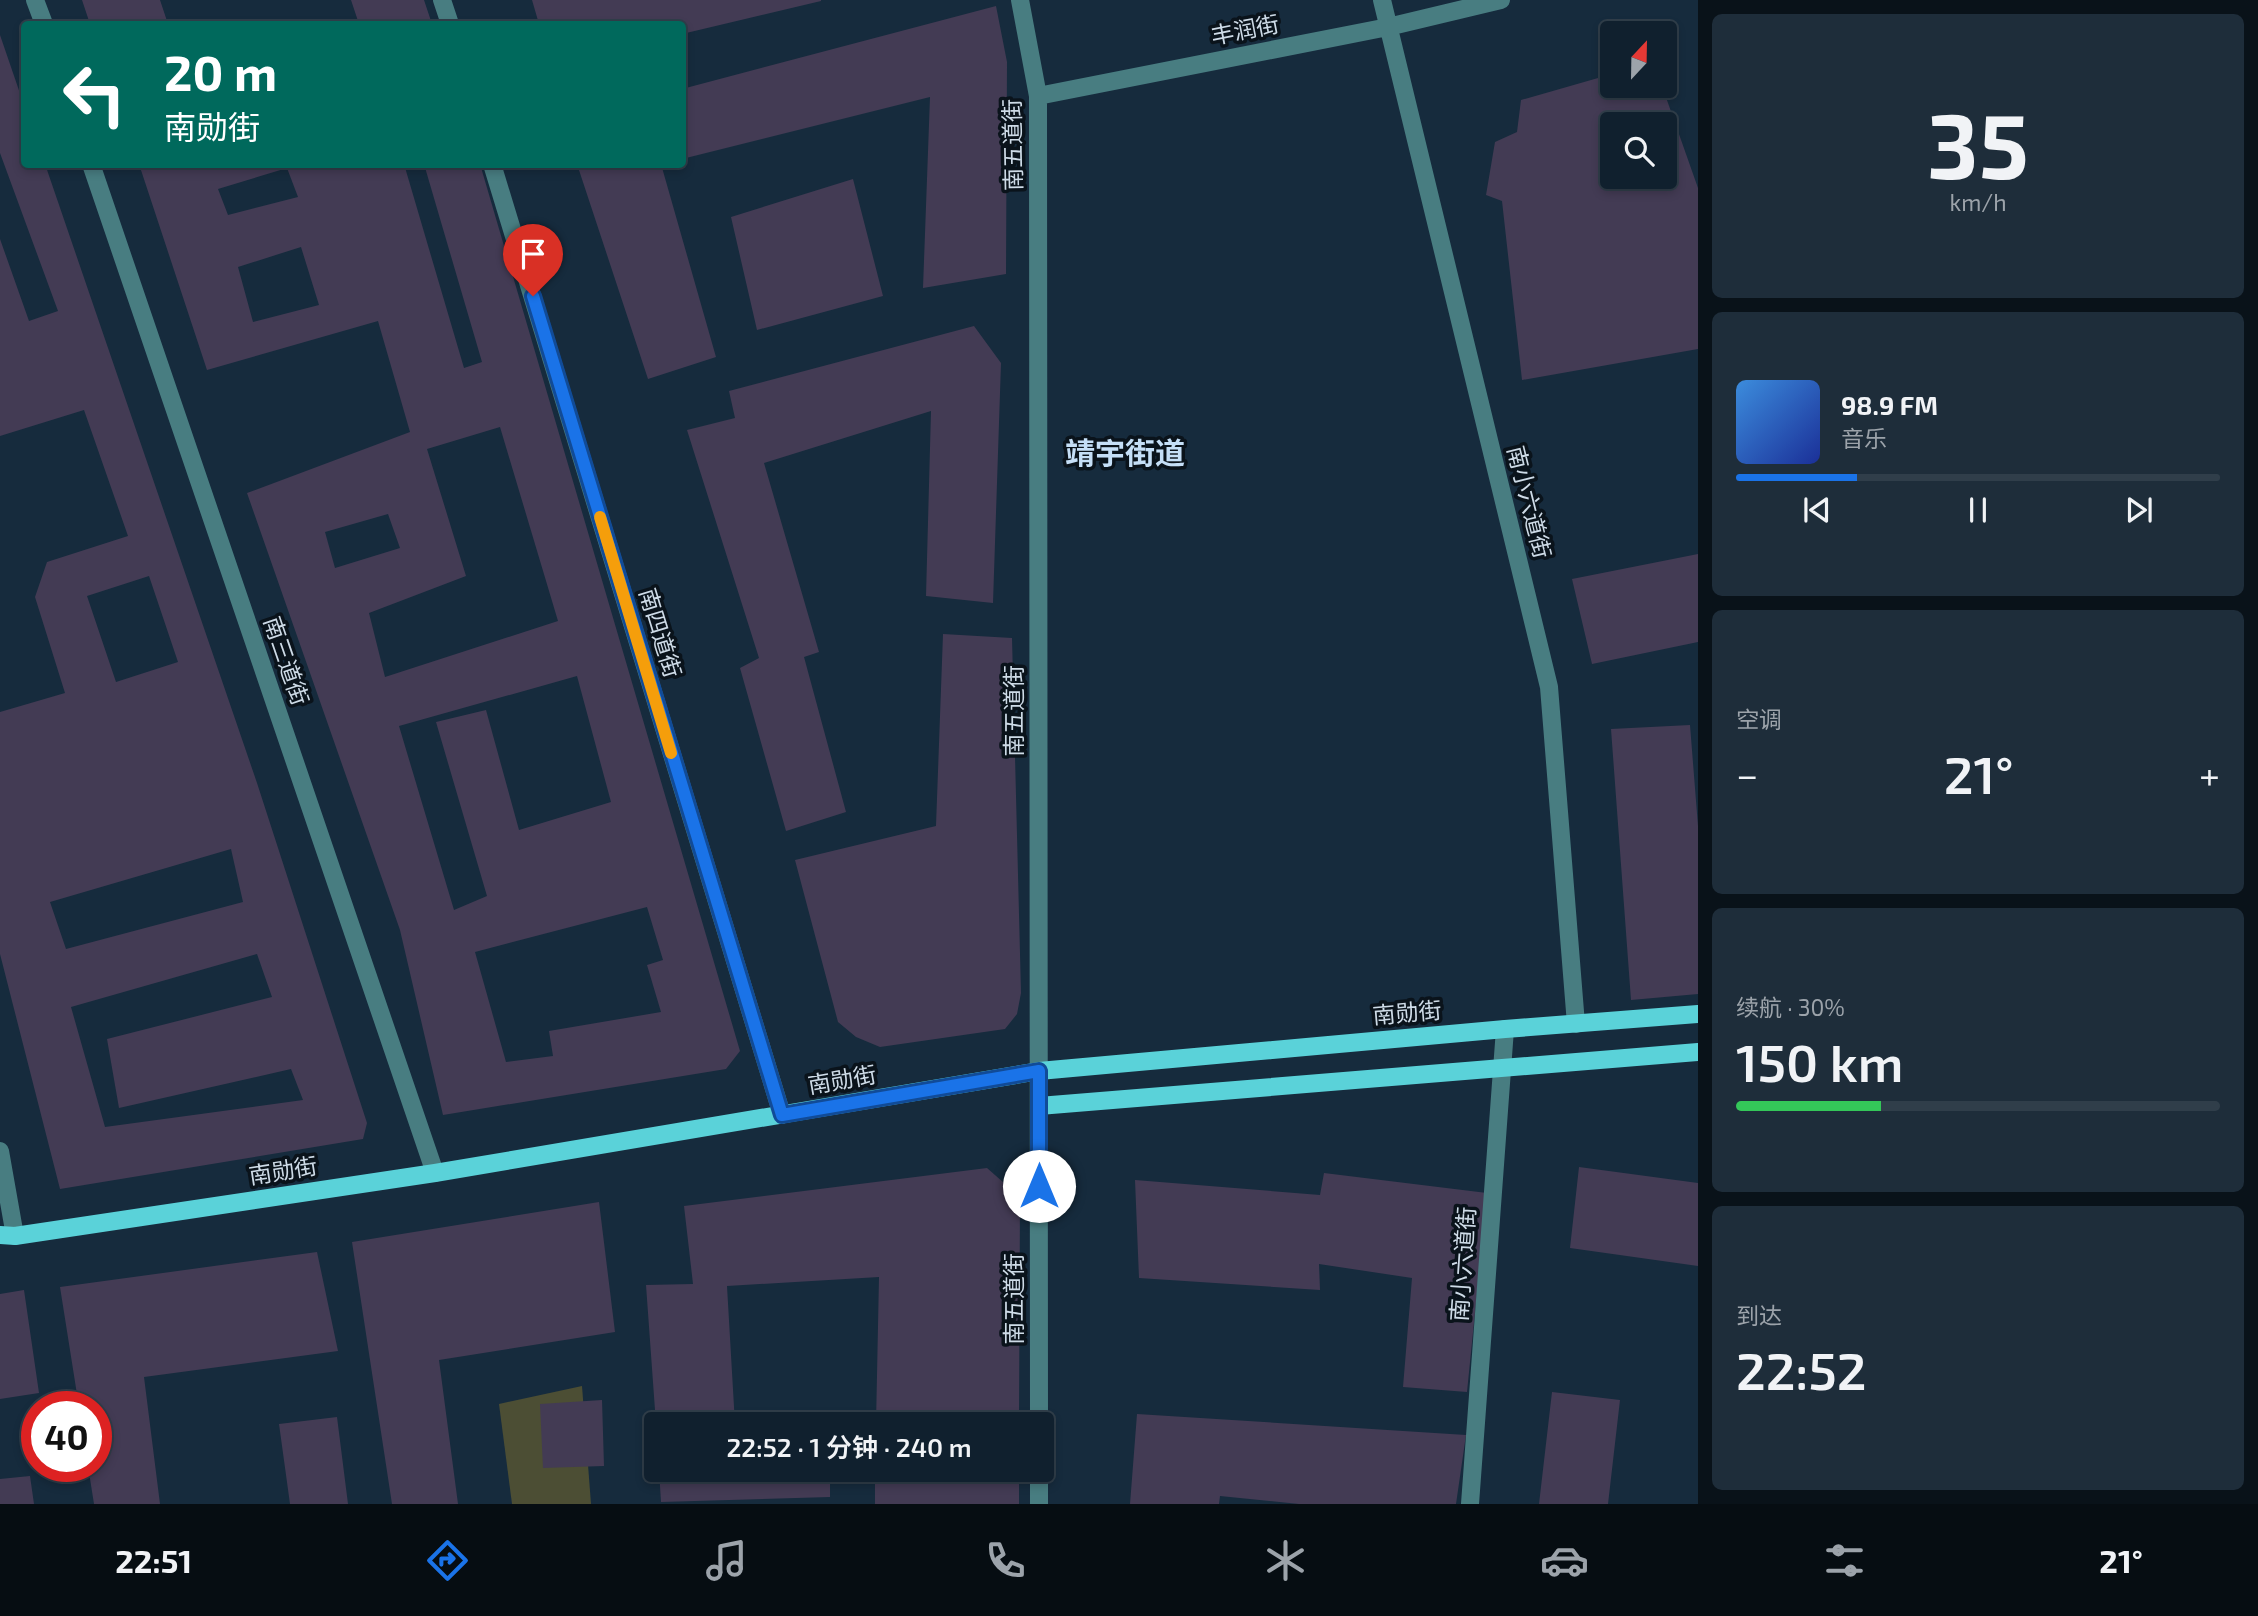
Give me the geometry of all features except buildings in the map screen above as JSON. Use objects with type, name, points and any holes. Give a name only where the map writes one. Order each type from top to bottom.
[{"type":"main road","name":"南勋街","points":[[7,1235],[435,1173],[1039,1071],[1698,1014]]},
{"type":"main road","points":[[1039,1106],[1698,1052]]},
{"type":"street","points":[[35,0],[43,21]]},
{"type":"street","points":[[442,0],[449,21]]},
{"type":"street","name":"南五道街","points":[[1020,0],[1038,96],[1039,1412]]},
{"type":"street","name":"南小六道街","points":[[1382,0],[1549,687],[1576,1024]]},
{"type":"street","name":"丰润街","points":[[1038,96],[1388,27],[1502,0]]},
{"type":"street","name":"南三道街","points":[[92,168],[435,1173]]},
{"type":"street","name":"南四道街","points":[[493,168],[782,1115]]},
{"type":"street","name":"南小六道街","points":[[1470,1504],[1505,1029]]},
{"type":"street","points":[[0,1151],[7,1235]]},
{"type":"street","points":[[1039,1482],[1039,1504]]},
{"type":"green space","points":[[582,1386],[591,1504],[512,1504],[499,1404]]},
{"type":"slow traffic","points":[[600,517],[671,753]]},
{"type":"district","name":"靖宇街道","points":[[1125,454]]},
{"type":"route","points":[[533,296],[782,1115],[1039,1071],[1039,1186]]}]
